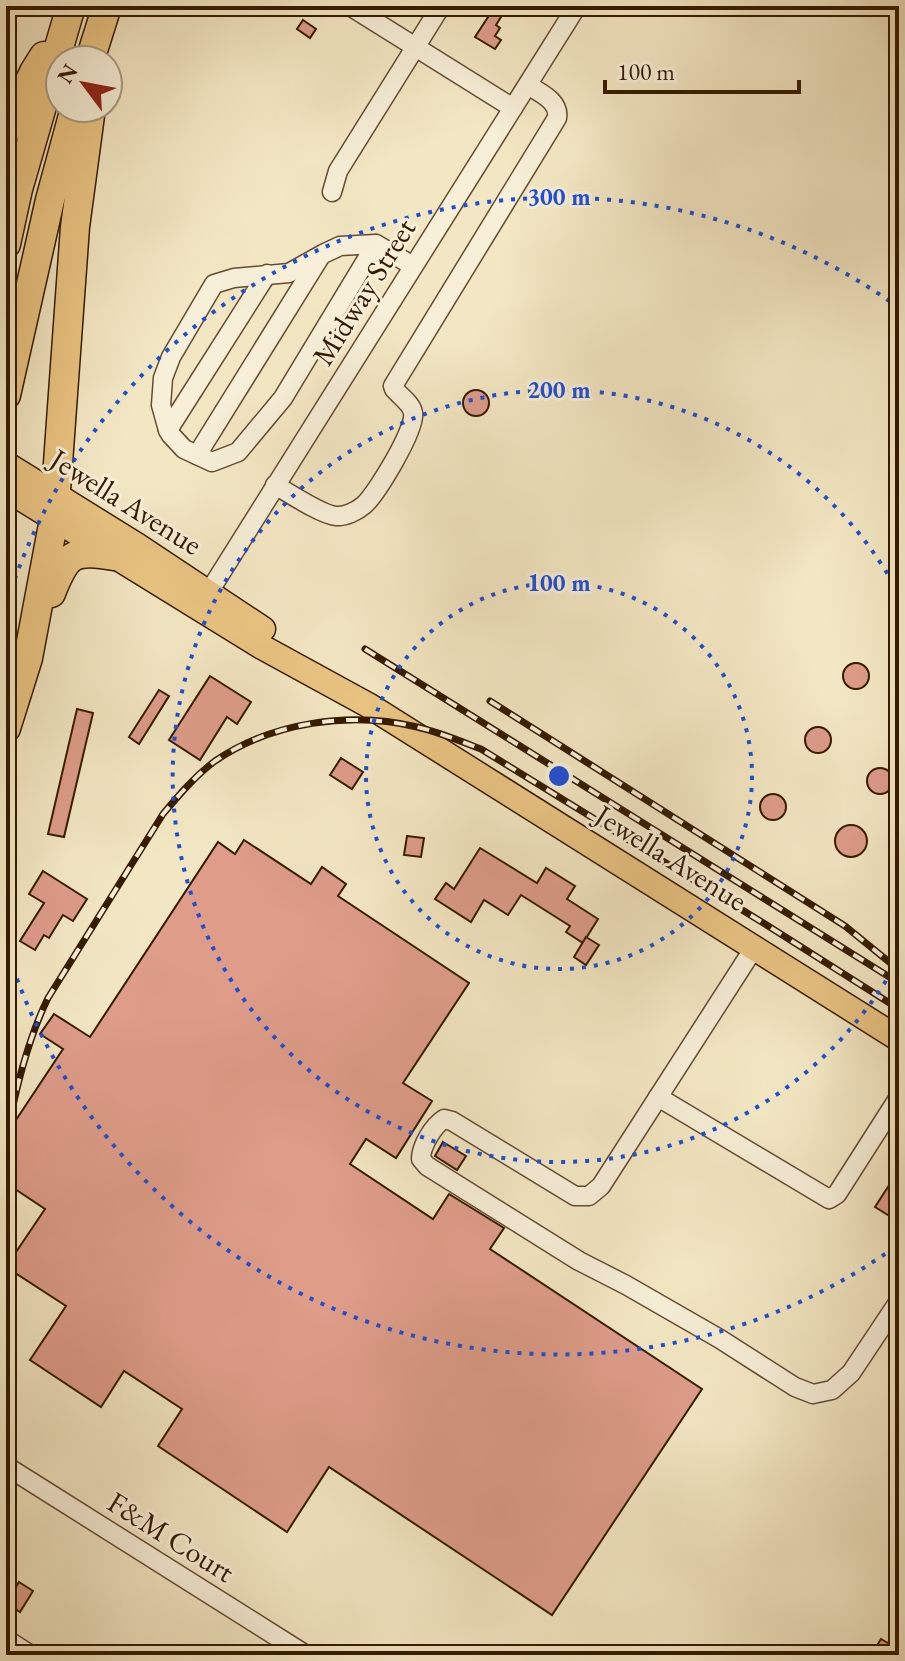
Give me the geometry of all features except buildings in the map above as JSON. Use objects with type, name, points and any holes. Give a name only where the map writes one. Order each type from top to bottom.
[{"type":"highway","points":[[95,44],[105,12]]},
{"type":"highway","points":[[100,44],[105,12]]},
{"type":"highway","points":[[6,131],[34,72],[68,14]]},
{"type":"highway","points":[[6,244],[18,189],[68,14]]},
{"type":"highway","points":[[6,395],[50,200],[71,124]]},
{"type":"highway","points":[[28,658],[55,507],[74,242],[89,124]]},
{"type":"highway","points":[[6,728],[50,594],[65,562],[87,552],[114,556]]},
{"type":"main road","name":"Jewella Avenue","points":[[6,464],[114,556],[204,600]]},
{"type":"main road","name":"Jewella Avenue","points":[[6,489],[55,507],[204,600],[262,647],[368,705],[899,1039]]},
{"type":"street","points":[[350,6],[513,108]]},
{"type":"street","points":[[332,192],[338,171],[441,6]]},
{"type":"street","name":"Midway Street","points":[[204,600],[577,6]]},
{"type":"street","points":[[275,485],[336,516],[349,514],[366,503],[388,472],[411,428],[414,415],[412,408],[393,386],[557,118],[556,106],[528,85]]},
{"type":"street","points":[[376,244],[283,398],[238,452],[212,462],[184,449],[168,430],[161,405],[163,378],[171,357],[214,284],[234,278],[289,273],[340,246],[376,244],[413,266]]},
{"type":"street","points":[[197,455],[323,254]]},
{"type":"street","points":[[168,430],[267,274]]},
{"type":"street","points":[[754,948],[601,1186],[589,1196],[575,1196],[444,1119],[438,1123],[421,1151],[421,1159],[427,1166],[579,1261],[720,1339],[795,1387],[813,1394],[832,1390],[851,1373],[899,1301]]},
{"type":"street","points":[[658,1097],[829,1199],[837,1194],[899,1097]]},
{"type":"street","name":"F&M Court","points":[[6,1466],[306,1655]]},
{"type":"street","points":[[6,1639],[31,1655]]},
{"type":"railway","points":[[365,649],[899,983]]},
{"type":"railway","points":[[490,701],[845,926],[899,970]]},
{"type":"railway","points":[[6,1137],[28,1048],[48,998],[163,814],[215,761],[261,737],[312,723],[339,720],[391,722],[433,731],[481,749],[899,1009]]}]
